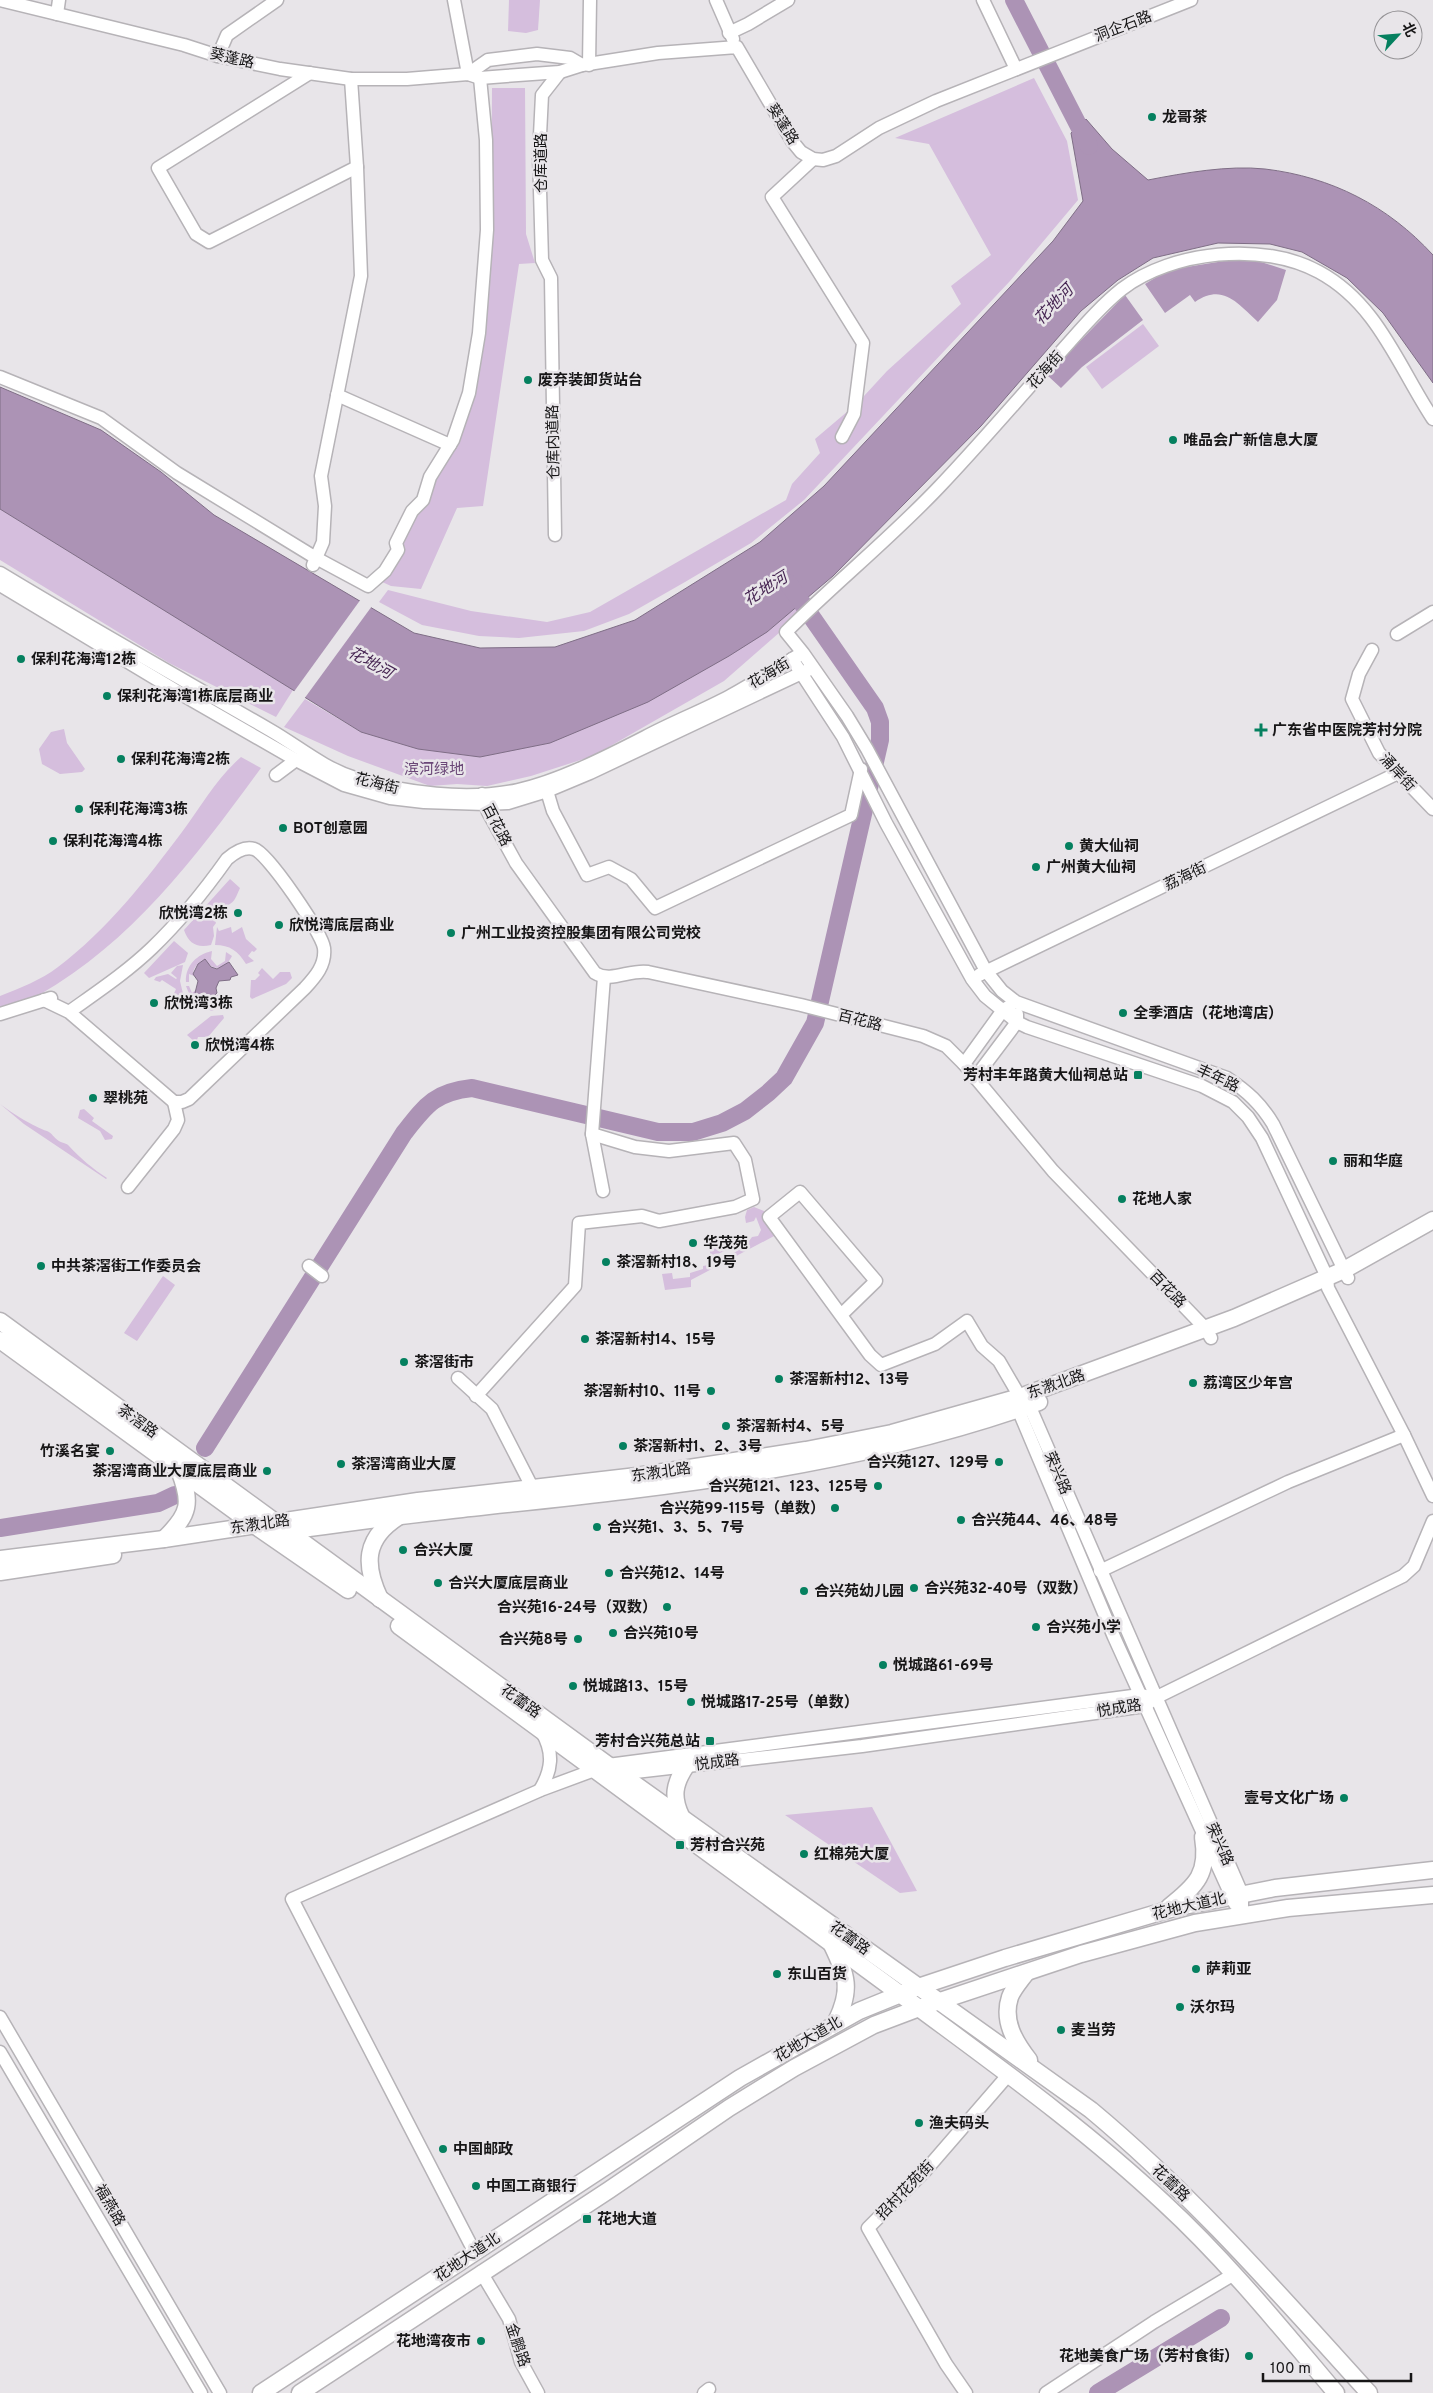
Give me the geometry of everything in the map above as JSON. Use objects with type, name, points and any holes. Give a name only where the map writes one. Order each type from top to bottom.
[{"type":"main road","name":"东漖北路","points":[[1346,1274],[1433,1220]]},
{"type":"main road","name":"东漖北路","points":[[0,1559],[164,1539],[254,1525],[277,1529],[654,1486],[821,1461],[922,1438],[1022,1404],[1208,1333],[1346,1274],[1433,1233]]},
{"type":"main road","name":"茶滘路","points":[[1,1321],[277,1529]]},
{"type":"main road","name":"茶滘路","points":[[0,1340],[254,1525]]},
{"type":"main road","name":"东漖北路","points":[[0,1572],[277,1529],[418,1501],[533,1489],[656,1473],[839,1444],[1022,1404]]},
{"type":"main road","points":[[164,1539],[182,1520],[188,1500],[178,1468]]},
{"type":"main road","points":[[380,1599],[371,1580],[368,1566],[371,1552],[380,1532],[386,1525],[402,1516]]},
{"type":"main road","name":"花蕾路","points":[[277,1529],[380,1599],[607,1770],[831,1943],[1009,2074],[1083,2133],[1164,2202],[1234,2274],[1336,2393]]},
{"type":"main road","name":"花蕾路","points":[[277,1529],[360,1598],[542,1732],[681,1816],[938,2002],[1038,2071],[1122,2136],[1177,2187],[1262,2274],[1369,2393]]},
{"type":"main road","points":[[681,1816],[676,1804],[675,1786],[686,1766]]},
{"type":"main road","points":[[1166,1910],[1187,1893],[1203,1872],[1206,1854],[1203,1836]]},
{"type":"main road","name":"花地大道北","points":[[261,2393],[740,2078],[836,2022],[918,1987],[1166,1910],[1236,1895],[1433,1870]]},
{"type":"main road","name":"花地大道北","points":[[300,2393],[631,2175],[729,2108],[794,2068],[859,2033],[919,2008],[1081,1954],[1195,1923],[1242,1915],[1433,1895]]},
{"type":"main road","points":[[831,1943],[844,1968],[848,1984],[845,2000],[836,2022]]},
{"type":"main road","points":[[1026,1973],[1011,1995],[1008,2010],[1010,2028],[1018,2045],[1038,2071]]},
{"type":"street","name":"葵蓬路","points":[[0,0],[184,45],[218,56],[351,79],[407,79],[560,72],[586,65],[658,53],[737,47],[792,141],[802,152],[813,159]]},
{"type":"street","points":[[57,14],[59,0]]},
{"type":"street","points":[[218,56],[227,35],[277,0]]},
{"type":"street","points":[[0,377],[101,418],[177,473],[314,561],[368,586],[385,571],[398,550],[396,543],[412,512],[423,500],[430,477],[450,445],[469,392],[479,333],[488,191],[486,140],[474,76],[454,0]]},
{"type":"street","points":[[586,65],[590,0]]},
{"type":"street","points":[[716,0],[729,33],[737,47]]},
{"type":"street","points":[[729,33],[788,0]]},
{"type":"street","points":[[842,437],[854,414],[863,342],[772,197],[813,159],[823,160],[836,156],[879,128],[1018,68],[983,0]]},
{"type":"street","name":"洞企石路","points":[[1018,68],[1191,0]]},
{"type":"street","name":"葵蓬路","points":[[474,76],[488,60],[538,54],[570,58],[586,65]]},
{"type":"street","name":"仓库道路","points":[[542,260],[540,155],[542,96],[560,72]]},
{"type":"street","points":[[310,73],[158,168],[196,234],[209,242],[357,167]]},
{"type":"street","points":[[314,561],[323,542],[324,533],[325,506],[321,476],[361,276],[357,167],[351,79]]},
{"type":"street","name":"花海街","points":[[0,585],[183,695],[296,760],[344,785],[390,798],[424,802],[483,799],[518,790],[600,760],[729,696],[798,656],[786,632],[868,557],[939,487],[1092,317],[1122,288],[1165,265],[1208,255],[1247,253],[1286,260],[1318,271],[1346,291],[1370,314],[1387,338],[1433,419]]},
{"type":"street","name":"仓库内道路","points":[[542,260],[551,278],[555,535]]},
{"type":"street","points":[[337,395],[450,445]]},
{"type":"street","name":"花海街","points":[[0,573],[204,693],[270,729],[327,766],[353,777],[392,788],[508,803],[547,791],[590,773],[807,670]]},
{"type":"street","points":[[1397,634],[1433,612]]},
{"type":"street","name":"涌岸街","points":[[1372,650],[1359,674],[1352,699],[1380,754],[1433,809]]},
{"type":"street","points":[[798,656],[867,749],[986,972],[1002,991],[1016,1002],[1017,1022],[975,1078]]},
{"type":"street","name":"丰年路","points":[[807,670],[861,769],[886,823],[972,978],[985,996],[1017,1022],[1027,1027],[1202,1086],[1234,1102],[1248,1117],[1262,1138],[1328,1282],[1433,1496]]},
{"type":"street","points":[[276,775],[296,760]]},
{"type":"street","points":[[547,791],[553,811],[587,875],[609,867],[631,878],[655,908],[851,815],[861,769]]},
{"type":"street","name":"荔海街","points":[[972,978],[1398,773]]},
{"type":"street","name":"百花路","points":[[483,799],[516,863],[595,973],[604,977],[642,971],[812,1008],[934,1040],[946,1046],[964,1064],[1053,1171],[1208,1333]]},
{"type":"street","points":[[69,1012],[151,949],[236,851],[254,849],[265,856],[296,897],[320,937],[324,948],[323,962],[317,976],[189,1099],[182,1102],[174,1102]]},
{"type":"street","points":[[603,1191],[593,1131],[604,977]]},
{"type":"street","points":[[0,1014],[49,999],[69,1012],[174,1102],[178,1120],[174,1129],[128,1187]]},
{"type":"street","points":[[964,1064],[1003,1010],[1016,1002]]},
{"type":"street","name":"丰年路","points":[[1016,1002],[1227,1078],[1252,1097],[1273,1124],[1346,1274]]},
{"type":"street","points":[[476,1396],[575,1286],[579,1222],[642,1216],[659,1221],[735,1207],[753,1199],[745,1160],[734,1143],[669,1151],[635,1147],[593,1131]]},
{"type":"street","points":[[841,1315],[876,1282],[800,1192],[769,1217],[870,1355],[881,1365],[935,1344],[967,1321],[982,1346],[1006,1370],[1022,1404]]},
{"type":"street","points":[[309,1266],[322,1276]]},
{"type":"street","points":[[458,1378],[492,1409],[533,1489]]},
{"type":"street","name":"荣兴路","points":[[1022,1404],[1100,1571],[1147,1700],[1236,1895],[1242,1915]]},
{"type":"street","name":"荣兴路","points":[[1022,1404],[1203,1836],[1236,1895]]},
{"type":"street","points":[[1100,1571],[1288,1482],[1404,1435]]},
{"type":"street","points":[[1147,1700],[1403,1576],[1414,1566],[1433,1521]]},
{"type":"street","name":"悦成路","points":[[607,1770],[686,1766],[862,1746],[1147,1700]]},
{"type":"street","name":"悦成路","points":[[607,1770],[1147,1700]]},
{"type":"street","points":[[540,1790],[547,1779],[551,1762],[548,1744],[542,1732]]},
{"type":"street","points":[[474,2253],[292,1899],[540,1790],[607,1770]]},
{"type":"street","name":"福燕路","points":[[0,2017],[220,2393]]},
{"type":"street","name":"福燕路","points":[[0,2052],[201,2393]]},
{"type":"street","name":"招村花苑街","points":[[966,2393],[946,2364],[868,2228],[925,2171],[1009,2074]]},
{"type":"street","name":"金鹏路","points":[[481,2272],[509,2319],[521,2362],[538,2393]]},
{"type":"street","points":[[1046,2393],[1154,2322],[1234,2274]]},
{"type":"green space","points":[[509,0],[540,0],[538,30],[526,33],[508,31]]},
{"type":"green space","points":[[1034,78],[1067,141],[1078,200],[1010,281],[804,500],[751,543],[629,614],[584,631],[519,638],[479,636],[422,625],[379,602],[388,590],[471,611],[547,622],[590,612],[786,500],[792,484],[820,453],[815,439],[848,411],[844,434],[864,396],[887,371],[961,304],[951,286],[991,255],[929,144],[895,138]]},
{"type":"green space","points":[[492,88],[525,88],[526,234],[535,263],[519,264],[483,506],[457,508],[421,589],[391,586],[380,581],[476,386],[491,264]]},
{"type":"green space","points":[[1143,324],[1159,346],[1102,389],[1086,367]]},
{"type":"green space","points":[[0,509],[293,690],[276,717],[169,663],[0,560]]},
{"type":"green space","name":"滨河绿地","points":[[798,605],[804,611],[724,681],[593,756],[531,776],[487,786],[457,784],[430,786],[348,756],[284,727],[305,699],[361,732],[767,632]]},
{"type":"green space","points":[[64,729],[67,743],[85,769],[82,772],[60,774],[42,764],[39,749],[51,732]]},
{"type":"green space","points":[[241,757],[261,768],[213,832],[162,894],[105,949],[73,973],[25,1002],[0,1011],[0,996],[51,972],[76,953],[109,921],[154,868],[217,783]]},
{"type":"green space","points":[[230,879],[240,888],[236,898],[223,907],[225,912],[213,916],[216,923],[213,927],[214,936],[211,945],[202,946],[194,944],[188,939],[184,930]]},
{"type":"green space","points":[[217,927],[219,931],[231,927],[232,933],[242,927],[246,939],[257,949],[248,956],[254,961],[246,964],[233,950],[225,946],[215,945]]},
{"type":"green space","points":[[174,941],[188,953],[185,962],[149,978],[144,973]]},
{"type":"green space","points":[[212,951],[211,959],[217,966],[225,961],[226,952],[232,956],[227,964],[220,968],[212,967],[205,959],[195,968],[194,976],[189,974],[189,982],[186,982],[188,970],[193,961]]},
{"type":"green space","points":[[183,965],[180,981],[184,998],[180,1003],[169,1008],[165,998],[172,998],[176,989],[162,980],[160,982],[154,980],[156,977],[168,974],[176,979],[171,973],[177,966]]},
{"type":"green space","points":[[262,968],[273,979],[280,972],[290,972],[292,978],[286,984],[252,999],[250,997],[251,980],[255,980],[260,975],[258,973]]},
{"type":"green space","points":[[186,986],[189,986],[192,993],[196,990],[195,993],[212,1000],[215,995],[219,995],[214,1010],[212,1011],[199,1005],[190,995]]},
{"type":"green space","points":[[223,1015],[224,1018],[208,1037],[198,1037],[196,1043],[187,1035],[211,1016]]},
{"type":"green space","points":[[0,1104],[30,1123],[49,1132],[59,1141],[67,1144],[87,1163],[107,1178],[24,1124]]},
{"type":"green space","points":[[84,1109],[94,1118],[92,1121],[113,1136],[112,1139],[105,1140],[100,1131],[78,1118],[80,1110]]},
{"type":"green space","points":[[754,1207],[764,1211],[776,1235],[691,1280],[691,1287],[665,1290],[662,1274],[672,1273],[673,1279],[690,1277],[690,1273],[703,1269],[703,1266],[727,1258],[737,1251],[744,1241],[749,1241],[752,1237],[758,1236],[761,1230],[756,1217],[754,1221],[746,1223],[745,1217],[747,1210]]},
{"type":"green space","points":[[711,1236],[713,1246],[722,1246],[723,1242],[735,1240],[729,1249],[711,1257],[707,1237]]},
{"type":"green space","points":[[163,1276],[175,1285],[137,1341],[124,1333]]},
{"type":"green space","points":[[872,1807],[917,1891],[900,1893],[785,1815]]},
{"type":"shaded area","points":[[1230,260],[1258,261],[1286,270],[1277,300],[1258,322],[1236,302],[1222,295],[1214,294],[1195,302],[1190,295],[1165,313],[1145,284],[1168,270]]},
{"type":"shaded area","points":[[1125,295],[1143,320],[1082,367],[1061,388],[1047,375]]},
{"type":"water","name":"花地河","points":[[1086,119],[1112,149],[1148,180],[1191,172],[1236,168],[1265,169],[1290,173],[1336,187],[1378,208],[1397,222],[1433,255],[1433,383],[1383,313],[1347,278],[1302,252],[1270,244],[1218,243],[1153,258],[1118,280],[1081,311],[981,426],[833,576],[767,632],[648,702],[550,743],[480,757],[418,749],[361,732],[0,509],[0,387],[101,430],[161,472],[214,515],[414,633],[480,648],[555,647],[635,620],[760,542],[824,486],[1053,241],[1083,201],[1071,133]]},
{"type":"water","points":[[205,959],[211,967],[217,969],[229,962],[238,975],[231,977],[230,980],[219,981],[216,988],[217,993],[212,1004],[205,1002],[195,993],[198,981],[193,974],[198,964]]},
{"type":"pier","points":[[361,599],[372,606],[304,699],[293,693]]},
{"type":"waterway","points":[[1014,0],[1089,146]]},
{"type":"waterway","name":"花地河","points":[[205,1448],[404,1133],[432,1102],[449,1093],[472,1088],[658,1132],[693,1132],[722,1123],[745,1111],[784,1078],[815,1023],[880,740],[880,722],[875,708],[788,583]]},
{"type":"waterway","points":[[0,1528],[158,1503],[175,1495]]},
{"type":"waterway","points":[[1098,2393],[1221,2318]]},
{"type":"place","name":"龙哥茶","points":[[1152,117]]},
{"type":"place","name":"废弃装卸货站台","points":[[528,380]]},
{"type":"place","name":"唯品会广新信息大厦","points":[[1173,440]]},
{"type":"place","name":"保利·花海湾12栋","points":[[21,659]]},
{"type":"place","name":"保利·花海湾1栋底层商业","points":[[107,696]]},
{"type":"place","name":"广东省中医院芳村分院","points":[[1261,730]]},
{"type":"place","name":"保利·花海湾2栋","points":[[121,759]]},
{"type":"place","name":"保利·花海湾3栋","points":[[79,809]]},
{"type":"place","name":"BOT创意园","points":[[283,828]]},
{"type":"place","name":"保利·花海湾4栋","points":[[53,841]]},
{"type":"place","name":"黄大仙祠","points":[[1069,846]]},
{"type":"place","name":"广州黄大仙祠","points":[[1036,867]]},
{"type":"place","name":"欣悦湾2栋","points":[[238,913]]},
{"type":"place","name":"欣悦湾底层商业","points":[[279,925]]},
{"type":"place","name":"广州工业投资控股集团有限公司党校","points":[[451,933]]},
{"type":"place","name":"欣悦湾3栋","points":[[154,1003]]},
{"type":"place","name":"全季酒店（花地湾店）","points":[[1123,1013]]},
{"type":"place","name":"欣悦湾4栋","points":[[195,1045]]},
{"type":"place","name":"芳村丰年路黄大仙祠总站","points":[[1138,1075]]},
{"type":"place","name":"翠桃苑","points":[[93,1098]]},
{"type":"place","name":"丽和华庭","points":[[1333,1161]]},
{"type":"place","name":"花地人家","points":[[1122,1199]]},
{"type":"place","name":"华茂苑","points":[[693,1243]]},
{"type":"place","name":"茶滘新村18、19号","points":[[606,1262]]},
{"type":"place","name":"中共茶滘街工作委员会","points":[[41,1266]]},
{"type":"place","name":"茶滘新村14、15号","points":[[585,1339]]},
{"type":"place","name":"茶滘街市","points":[[404,1362]]},
{"type":"place","name":"茶滘新村12、13号","points":[[779,1379]]},
{"type":"place","name":"荔湾区少年宫","points":[[1193,1383]]},
{"type":"place","name":"茶滘新村10、11号","points":[[711,1391]]},
{"type":"place","name":"茶滘新村4、5号","points":[[726,1426]]},
{"type":"place","name":"茶滘新村1、2、3号","points":[[623,1446]]},
{"type":"place","name":"竹溪名宴","points":[[110,1451]]},
{"type":"place","name":"合兴苑127、129号","points":[[999,1462]]},
{"type":"place","name":"茶滘湾商业大厦","points":[[341,1464]]},
{"type":"place","name":"茶滘湾商业大厦底层商业","points":[[267,1471]]},
{"type":"place","name":"合兴苑121、123、125号","points":[[878,1486]]},
{"type":"place","name":"合兴苑99-115号（单数）","points":[[835,1508]]},
{"type":"place","name":"合兴苑44、46、48号","points":[[961,1520]]},
{"type":"place","name":"合兴苑1、3、5、7号","points":[[597,1527]]},
{"type":"place","name":"合兴大厦","points":[[403,1550]]},
{"type":"place","name":"合兴苑12、14号","points":[[609,1573]]},
{"type":"place","name":"合兴大厦底层商业","points":[[438,1583]]},
{"type":"place","name":"合兴苑32-40号（双数）","points":[[914,1588]]},
{"type":"place","name":"合兴苑幼儿园","points":[[804,1591]]},
{"type":"place","name":"合兴苑16-24号（双数）","points":[[667,1607]]},
{"type":"place","name":"合兴苑小学","points":[[1036,1627]]},
{"type":"place","name":"合兴苑10号","points":[[613,1633]]},
{"type":"place","name":"合兴苑8号","points":[[578,1639]]},
{"type":"place","name":"悦城路61-69号","points":[[883,1665]]},
{"type":"place","name":"悦城路13、15号","points":[[573,1686]]},
{"type":"place","name":"悦城路17-25号（单数）","points":[[691,1702]]},
{"type":"place","name":"芳村合兴苑总站","points":[[710,1741]]},
{"type":"place","name":"壹号文化广场","points":[[1344,1798]]},
{"type":"place","name":"芳村合兴苑","points":[[680,1845]]},
{"type":"place","name":"红棉苑大厦","points":[[804,1854]]},
{"type":"place","name":"萨莉亚","points":[[1196,1969]]},
{"type":"place","name":"东山百货","points":[[777,1974]]},
{"type":"place","name":"沃尔玛","points":[[1180,2007]]},
{"type":"place","name":"麦当劳","points":[[1061,2030]]},
{"type":"place","name":"渔夫码头","points":[[919,2123]]},
{"type":"place","name":"中国邮政","points":[[443,2149]]},
{"type":"place","name":"中国工商银行","points":[[476,2186]]},
{"type":"place","name":"花地大道","points":[[587,2219]]},
{"type":"place","name":"花地湾夜市","points":[[481,2341]]},
{"type":"place","name":"花地美食广场（芳村食街）","points":[[1249,2356]]}]
